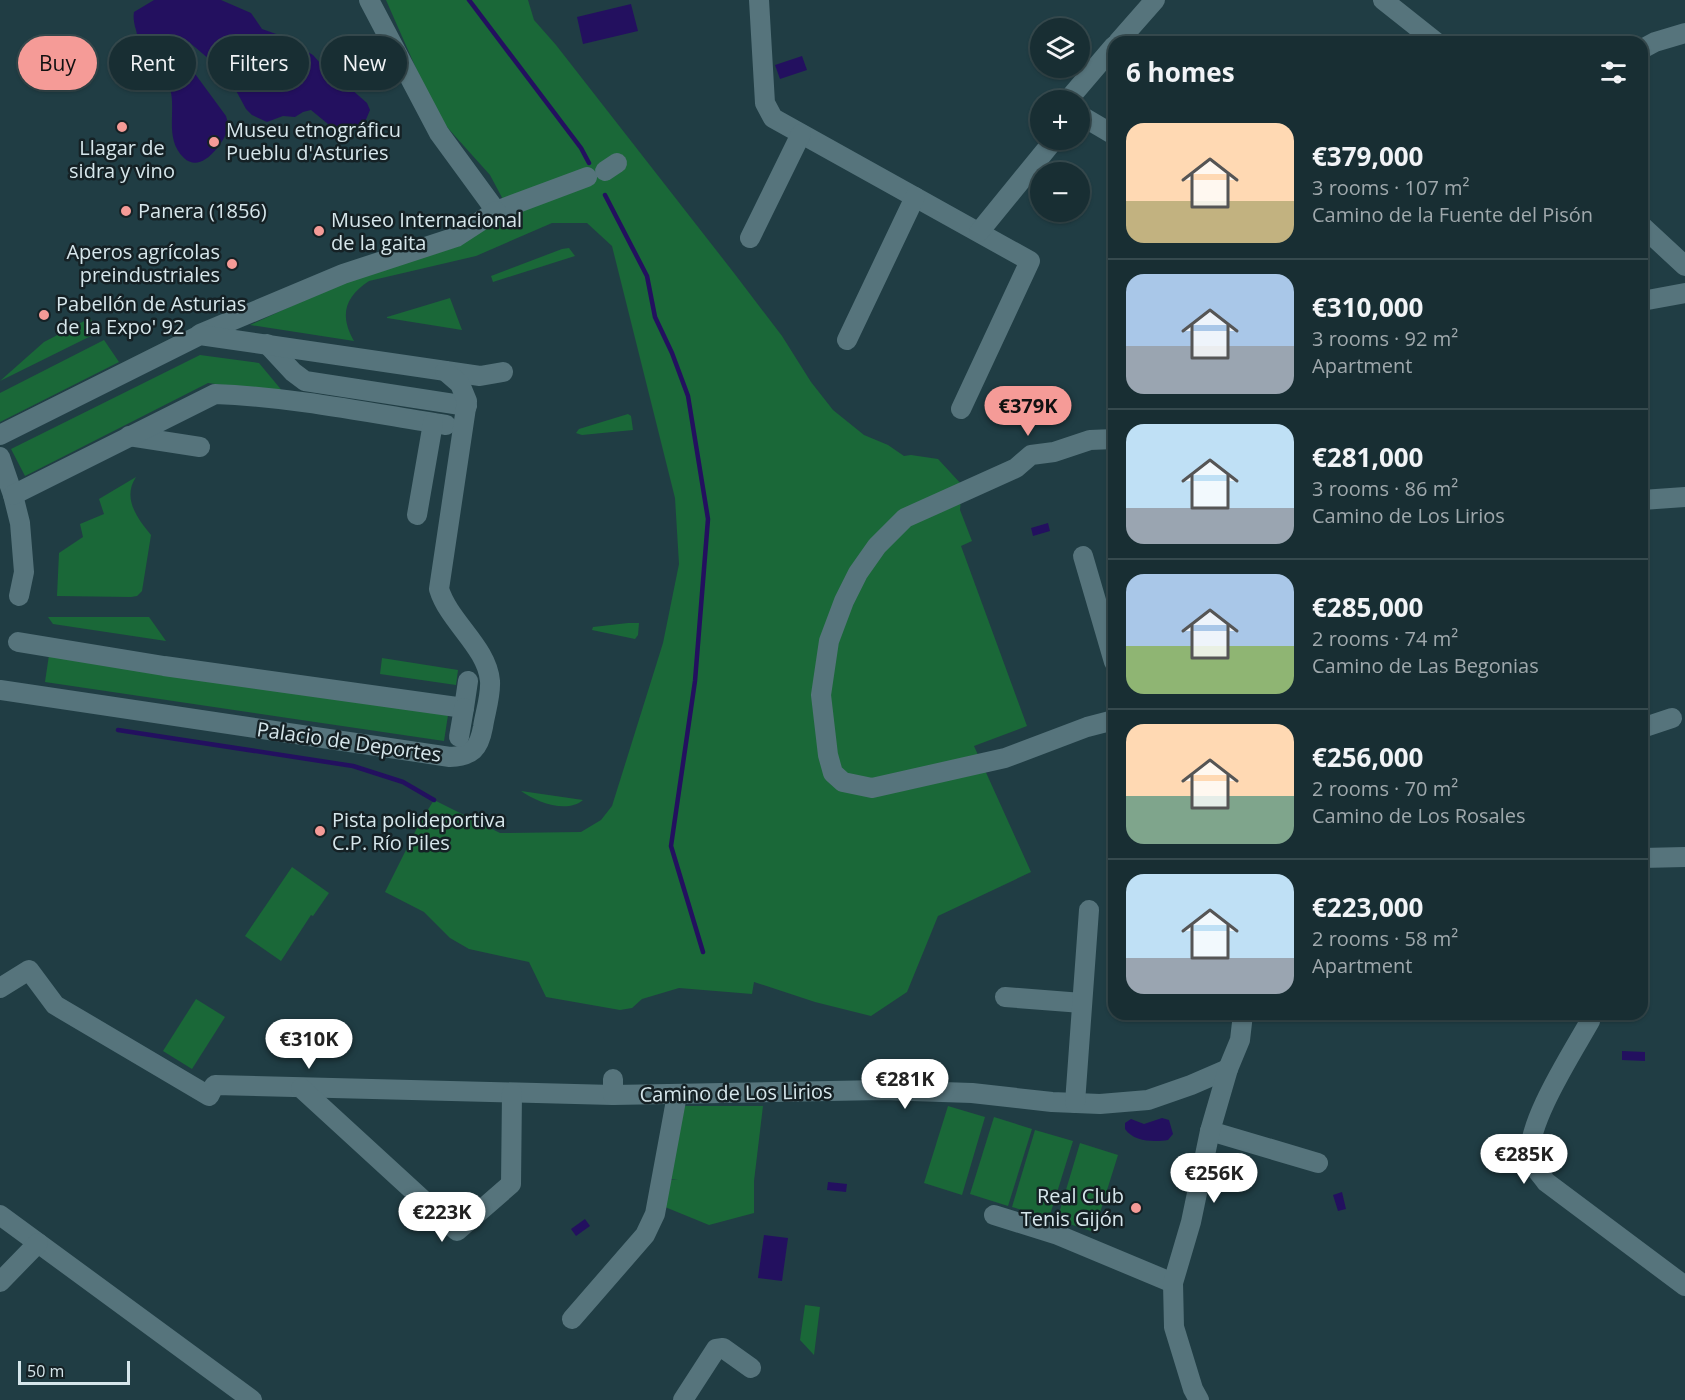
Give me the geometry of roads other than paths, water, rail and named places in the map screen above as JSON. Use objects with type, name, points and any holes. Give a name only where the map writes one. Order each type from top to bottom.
[{"type":"street","points":[[369,0],[439,133],[496,212]]},
{"type":"street","points":[[759,0],[765,103],[773,118],[1030,261],[961,409]]},
{"type":"street","points":[[1123,36],[1155,0]]},
{"type":"street","points":[[1383,0],[1428,36]]},
{"type":"street","points":[[1648,46],[1685,33]]},
{"type":"street","points":[[1076,90],[1108,53]]},
{"type":"street","points":[[1090,121],[1108,131]]},
{"type":"street","points":[[750,238],[801,134]]},
{"type":"street","points":[[979,232],[1046,150]]},
{"type":"street","points":[[0,435],[200,334],[343,274],[456,237],[496,212],[603,170]]},
{"type":"street","points":[[847,340],[915,197]]},
{"type":"street","points":[[1648,232],[1685,266]]},
{"type":"street","points":[[1648,300],[1685,293]]},
{"type":"street","points":[[200,334],[480,376],[502,372]]},
{"type":"street","points":[[267,344],[293,372],[305,381],[467,404],[460,384],[445,371]]},
{"type":"street","points":[[13,495],[215,394],[305,402],[440,424],[417,515]]},
{"type":"street","name":"Palacio de Deportes","points":[[0,690],[450,757],[463,756],[474,750],[481,741],[490,684],[488,668],[443,604],[439,589],[467,404]]},
{"type":"street","points":[[129,436],[200,447]]},
{"type":"street","points":[[1108,439],[1090,440],[1054,452],[1031,455],[1016,468],[904,518],[877,546],[858,573],[844,601],[829,641],[821,696],[832,773],[843,782],[873,788],[1005,758],[1087,727],[1108,722]]},
{"type":"street","points":[[0,457],[20,523],[24,572],[19,596]]},
{"type":"street","points":[[1648,500],[1685,497]]},
{"type":"street","points":[[1083,556],[1108,641]]},
{"type":"street","points":[[18,642],[164,666],[464,708]]},
{"type":"street","points":[[459,737],[468,681]]},
{"type":"street","points":[[1648,726],[1672,718]]},
{"type":"street","points":[[1648,858],[1685,857]]},
{"type":"street","points":[[1075,1103],[1089,910]]},
{"type":"street","name":"Camino de Los Lirios","points":[[0,988],[29,969],[56,1005],[209,1096],[213,1086],[512,1093],[613,1087],[677,1095],[882,1090],[972,1093],[1075,1103],[1148,1100],[1228,1070]]},
{"type":"street","points":[[1005,997],[1082,1003]]},
{"type":"street","points":[[1190,1396],[1174,1327],[1173,1283],[1191,1222],[1210,1131],[1228,1070],[1240,1040],[1242,1020]]},
{"type":"street","points":[[1590,1020],[1538,1118],[1531,1141],[1531,1159],[1536,1171],[1546,1182],[1685,1286]]},
{"type":"street","points":[[301,1088],[457,1231],[511,1184],[512,1093]]},
{"type":"street","points":[[572,1318],[645,1235],[651,1225],[677,1095]]},
{"type":"street","points":[[1210,1131],[1318,1163]]},
{"type":"street","points":[[0,1215],[252,1400]]},
{"type":"street","points":[[993,1215],[1058,1236],[1173,1283]]},
{"type":"street","points":[[0,1282],[38,1243]]},
{"type":"street","points":[[683,1400],[716,1349],[723,1348],[752,1368]]},
{"type":"waterway","points":[[469,0],[581,148],[589,163]]},
{"type":"waterway","points":[[605,195],[647,276],[655,317],[672,353],[688,396],[708,519],[695,681],[671,846],[703,952]]},
{"type":"waterway","points":[[118,730],[353,766],[403,782],[434,800]]},
{"type":"place","name":"Llagar de sidra y vino","points":[[122,127]]},
{"type":"place","name":"Museu etnográficu Pueblu d'Asturies","points":[[214,142]]},
{"type":"place","name":"Panera (1856)","points":[[126,211]]},
{"type":"place","name":"Museo Internacional de la gaita","points":[[319,231]]},
{"type":"place","name":"Aperos agrícolas preindustriales","points":[[232,264]]},
{"type":"place","name":"Pabellón de Asturias de la Expo' 92","points":[[44,315]]},
{"type":"place","name":"Pista polideportiva C.P. Río Piles","points":[[320,831]]},
{"type":"place","name":"Real Club Tenis Gijón","points":[[1136,1208]]}]
